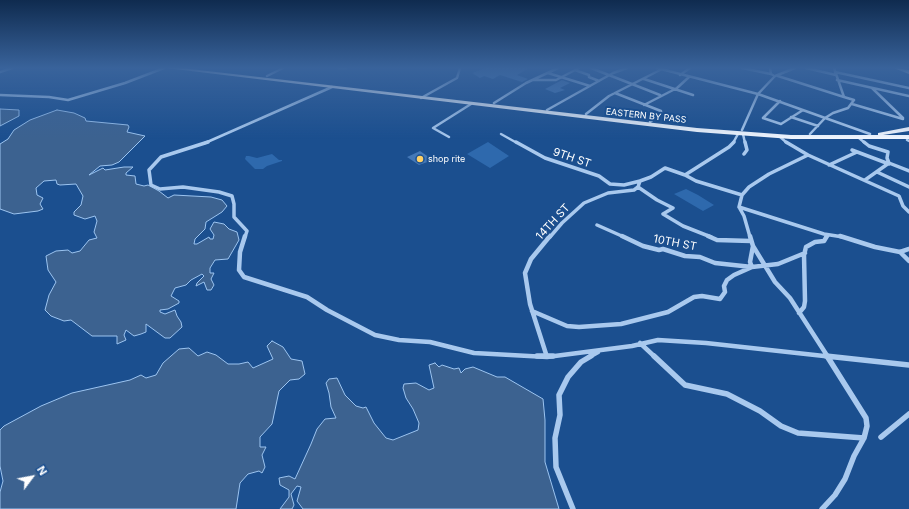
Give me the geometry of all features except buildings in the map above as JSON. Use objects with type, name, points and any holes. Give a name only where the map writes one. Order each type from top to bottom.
[{"type":"main road","name":"EASTERN BY PASS","points":[[370,92],[646,125],[780,136],[859,138],[878,136]]},
{"type":"main road","name":"EASTERN BY PASS","points":[[400,92],[741,133],[870,134],[878,136]]},
{"type":"main road","points":[[878,136],[909,129]]},
{"type":"main road","points":[[878,136],[909,138]]},
{"type":"street","points":[[0,95],[49,97],[68,100],[96,92]]},
{"type":"street","points":[[321,92],[214,140],[161,157],[149,170],[151,184],[160,189],[183,187],[219,192],[232,196],[234,204],[234,217],[247,231],[241,247],[239,270],[241,274],[252,280],[307,297],[326,310],[375,335],[399,340],[430,342],[468,352],[547,357],[632,346],[658,340],[688,341],[758,350],[826,355],[855,360],[909,365]]},
{"type":"street","points":[[421,98],[433,92]]},
{"type":"street","points":[[494,103],[513,92]]},
{"type":"street","points":[[547,110],[580,92]]},
{"type":"street","points":[[586,114],[617,92]]},
{"type":"street","points":[[651,92],[660,95]]},
{"type":"street","points":[[644,104],[668,92]]},
{"type":"street","points":[[683,92],[693,95]]},
{"type":"street","points":[[749,92],[780,101],[870,134]]},
{"type":"street","points":[[685,175],[729,147],[735,141],[741,133],[760,92]]},
{"type":"street","points":[[810,134],[825,118],[833,113],[848,108],[854,100],[827,92]]},
{"type":"street","points":[[842,92],[844,97]]},
{"type":"street","points":[[852,104],[903,118],[876,92]]},
{"type":"street","points":[[889,92],[909,96]]},
{"type":"street","points":[[614,93],[662,112],[650,122]]},
{"type":"street","points":[[780,101],[763,118],[781,124],[803,110]]},
{"type":"street","points":[[449,137],[433,128],[471,104]]},
{"type":"street","points":[[791,117],[818,126]]},
{"type":"street","points":[[741,133],[747,150],[744,154]]},
{"type":"street","name":"9TH ST","points":[[501,134],[548,160],[598,176],[610,184],[624,185],[640,181]]},
{"type":"street","points":[[780,136],[787,143],[808,154],[899,196],[909,212]]},
{"type":"street","points":[[859,138],[870,146],[888,152],[889,163]]},
{"type":"street","points":[[852,150],[909,171]]},
{"type":"street","points":[[829,164],[857,152]]},
{"type":"street","points":[[808,154],[788,166],[769,174],[749,187],[742,195],[739,207],[744,216],[752,244],[764,265],[775,282],[790,298],[866,418],[867,426],[864,438],[854,456],[842,484],[822,509]]},
{"type":"street","points":[[865,180],[889,163]]},
{"type":"street","points":[[742,195],[696,181],[685,175],[665,168],[651,177],[640,181],[638,187],[656,200],[673,208],[663,214],[683,226],[717,240],[752,244]]},
{"type":"street","points":[[877,172],[909,187]]},
{"type":"street","name":"14TH ST","points":[[547,357],[532,311],[525,273],[527,266],[562,223],[584,203],[608,193],[616,191],[630,191],[638,187]]},
{"type":"street","points":[[739,207],[828,235],[839,236],[875,247],[900,252],[909,249]]},
{"type":"street","name":"10TH ST","points":[[597,225],[643,246],[658,250],[663,249],[685,256],[700,257],[715,263],[752,267]]},
{"type":"street","points":[[799,313],[804,307],[806,301],[806,247],[815,242],[824,241],[828,235]]},
{"type":"street","points":[[752,244],[750,262],[752,267]]},
{"type":"street","points":[[900,252],[909,261]]},
{"type":"street","points":[[532,311],[567,326],[579,327],[621,324],[668,312],[694,297],[702,296],[720,299],[725,292],[724,286],[727,280],[752,267],[778,264],[805,254]]},
{"type":"street","points":[[640,343],[685,385],[727,394],[760,411],[781,426],[798,433],[864,438]]},
{"type":"street","points":[[573,509],[556,467],[555,438],[560,415],[559,395],[568,377],[581,362],[600,350]]},
{"type":"street","points":[[881,437],[909,414]]},
{"type":"shaded area","points":[[0,109],[19,110],[19,116],[0,126]]},
{"type":"shaded area","points":[[57,110],[74,113],[85,118],[86,121],[128,125],[129,127],[127,132],[145,136],[119,162],[112,165],[100,166],[89,175],[103,168],[105,170],[133,167],[126,173],[126,175],[135,176],[136,184],[144,186],[148,185],[168,198],[174,195],[211,197],[222,200],[227,206],[222,212],[206,222],[205,229],[195,239],[194,244],[197,244],[209,237],[210,239],[213,239],[214,235],[210,229],[214,222],[224,224],[229,229],[237,232],[239,240],[228,259],[215,260],[210,268],[210,273],[214,273],[211,279],[214,285],[211,290],[207,290],[204,282],[196,286],[204,276],[202,274],[191,280],[186,285],[175,288],[171,296],[179,301],[179,303],[168,309],[160,310],[160,312],[165,314],[175,310],[181,322],[182,327],[170,338],[165,338],[146,324],[146,332],[134,336],[126,330],[124,335],[126,340],[117,344],[117,336],[92,336],[71,320],[64,321],[51,316],[45,310],[49,295],[56,282],[48,270],[46,256],[56,251],[68,250],[72,253],[80,251],[89,240],[97,238],[94,232],[97,221],[95,216],[85,219],[74,215],[74,212],[81,205],[83,196],[76,184],[60,185],[57,184],[56,180],[44,181],[36,188],[37,195],[43,198],[40,204],[43,209],[14,214],[0,209],[0,144],[8,139],[14,130],[30,120]]},
{"type":"shaded area","points":[[488,142],[509,156],[490,168],[467,154]]},
{"type":"shaded area","points":[[272,154],[282,161],[267,166],[263,169],[255,169],[245,159],[246,156],[257,158]]},
{"type":"shaded area","points":[[686,189],[714,205],[703,211],[674,194]]},
{"type":"shaded area","points":[[272,341],[283,347],[291,359],[302,361],[305,374],[299,379],[290,380],[279,391],[272,424],[260,437],[260,447],[266,447],[262,455],[265,467],[262,473],[259,471],[248,474],[240,483],[236,509],[0,509],[0,492],[3,481],[0,466],[0,430],[4,426],[41,406],[72,393],[130,380],[141,375],[146,378],[156,375],[163,363],[179,349],[189,348],[198,356],[207,352],[216,355],[228,364],[248,362],[253,368],[273,359],[267,346]]},
{"type":"shaded area","points":[[435,363],[439,367],[442,365],[454,369],[459,368],[461,373],[465,369],[473,367],[497,377],[505,377],[543,399],[545,420],[545,462],[559,509],[303,509],[297,501],[301,487],[297,486],[291,494],[294,505],[292,509],[280,509],[289,497],[289,490],[280,485],[279,478],[289,476],[295,479],[317,429],[325,419],[336,418],[331,407],[326,383],[329,379],[337,378],[345,395],[356,406],[363,408],[366,407],[374,423],[386,438],[393,440],[418,430],[419,423],[406,398],[403,388],[404,384],[416,383],[429,390],[434,388],[429,365]]},
{"type":"place","name":"shop rite","points":[[420,159]]}]
